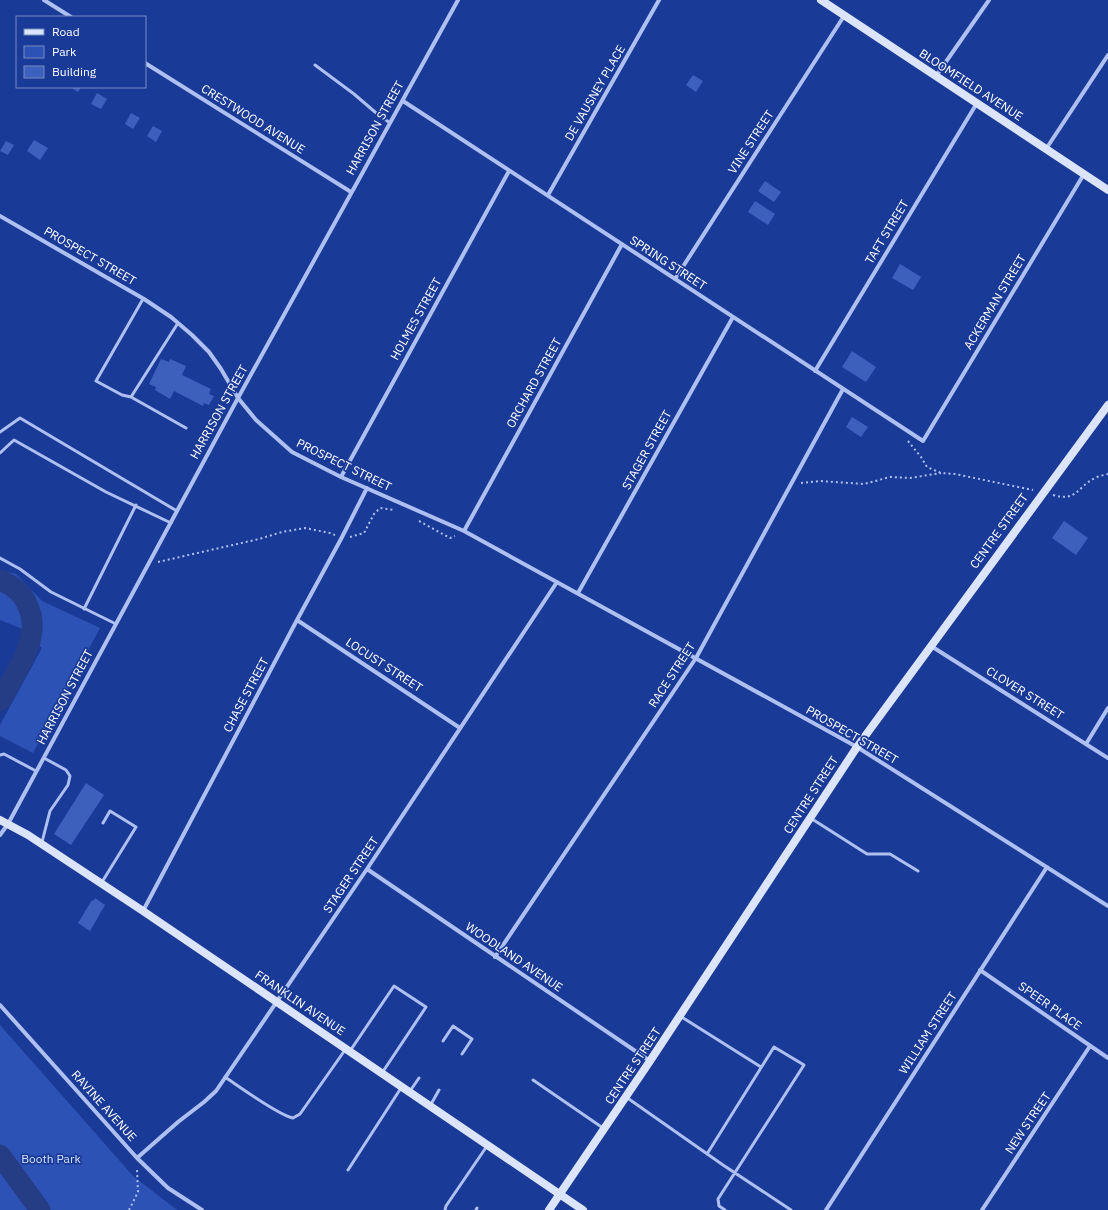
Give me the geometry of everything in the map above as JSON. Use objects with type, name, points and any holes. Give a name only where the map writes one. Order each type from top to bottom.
[{"type":"street","points":[[44,0],[69,16]]},
{"type":"street","name":"HARRISON STREET","points":[[0,835],[8,824],[238,398],[458,0]]},
{"type":"street","name":"DE VAUSNEY PLACE","points":[[548,195],[659,0]]},
{"type":"street","name":"BLOOMFIELD AVENUE","points":[[821,0],[1108,190]]},
{"type":"street","points":[[936,76],[989,0]]},
{"type":"street","name":"VINE STREET","points":[[675,279],[844,16]]},
{"type":"street","points":[[1046,149],[1108,54]]},
{"type":"street","name":"CRESTWOOD AVENUE","points":[[146,64],[351,192]]},
{"type":"street","name":"SPRING STREET","points":[[403,100],[509,171],[548,195],[923,441]]},
{"type":"street","name":"TAFT STREET","points":[[815,371],[977,103]]},
{"type":"street","name":"HOLMES STREET","points":[[341,477],[509,171]]},
{"type":"street","name":"ACKERMAN STREET","points":[[923,441],[1084,174]]},
{"type":"street","name":"PROSPECT STREET","points":[[0,216],[143,299],[178,323],[208,352],[221,369],[238,398],[256,420],[292,452],[341,477],[464,532],[857,747],[1108,906]]},
{"type":"street","name":"ORCHARD STREET","points":[[464,532],[622,244]]},
{"type":"street","name":"STAGER STREET","points":[[578,594],[733,317]]},
{"type":"street","name":"RACE STREET","points":[[495,957],[696,658],[843,389]]},
{"type":"street","name":"CENTRE STREET","points":[[549,1210],[626,1098],[857,747],[1042,492],[1108,404]]},
{"type":"street","name":"CHASE STREET","points":[[143,911],[367,488]]},
{"type":"street","name":"STAGER STREET","points":[[137,1158],[216,1091],[367,869],[557,582]]},
{"type":"street","name":"LOCUST STREET","points":[[297,620],[460,728]]},
{"type":"street","name":"CLOVER STREET","points":[[931,646],[1108,758]]},
{"type":"street","points":[[1086,744],[1108,708]]},
{"type":"street","name":"FRANKLIN AVENUE","points":[[0,820],[42,844],[143,911],[583,1210]]},
{"type":"street","name":"WILLIAM STREET","points":[[826,1210],[1047,867]]},
{"type":"street","name":"WOODLAND AVENUE","points":[[367,869],[650,1061]]},
{"type":"street","name":"SPEER PLACE","points":[[980,970],[1108,1058]]},
{"type":"street","name":"RAVINE AVENUE","points":[[0,1005],[137,1158],[168,1188],[202,1210]]},
{"type":"street","name":"NEW STREET","points":[[982,1210],[1090,1046]]},
{"type":"lane","points":[[315,65],[390,123]]},
{"type":"lane","points":[[143,299],[96,381],[122,395],[131,397],[186,428]]},
{"type":"lane","points":[[131,397],[178,323]]},
{"type":"lane","points":[[0,432],[20,418],[177,511]]},
{"type":"lane","points":[[0,453],[14,440],[106,492],[136,505],[170,523]]},
{"type":"lane","points":[[84,609],[136,505]]},
{"type":"lane","points":[[0,558],[20,569],[51,592],[116,624]]},
{"type":"lane","points":[[0,755],[4,754],[36,771]]},
{"type":"lane","points":[[42,844],[50,811],[68,785],[70,776],[66,770],[44,758]]},
{"type":"lane","points":[[102,884],[136,827],[110,811],[103,823]]},
{"type":"lane","points":[[810,818],[868,854],[890,854],[918,871]]},
{"type":"lane","points":[[225,1077],[264,1103],[288,1117],[293,1118],[300,1114],[394,986],[426,1007],[382,1073]]},
{"type":"lane","points":[[680,1016],[761,1067]]},
{"type":"lane","points":[[443,1041],[453,1026],[472,1038],[462,1054]]},
{"type":"lane","points":[[707,1154],[774,1047],[804,1065],[718,1199],[719,1206],[726,1210]]},
{"type":"lane","points":[[409,1092],[419,1078]]},
{"type":"lane","points":[[533,1080],[604,1129]]},
{"type":"lane","points":[[348,1170],[402,1087]]},
{"type":"lane","points":[[430,1106],[439,1090]]},
{"type":"lane","points":[[626,1098],[791,1210]]},
{"type":"lane","points":[[445,1210],[446,1206],[488,1145]]},
{"type":"path","points":[[900,426],[908,442],[921,457],[927,467],[941,473]]},
{"type":"path","points":[[790,486],[803,482],[820,481],[864,484],[890,477],[910,478],[941,473],[955,474],[1060,497],[1072,496],[1095,478],[1108,474]]},
{"type":"path","points":[[148,565],[259,540],[282,532],[305,528],[330,533],[341,539],[364,533],[374,514],[380,508],[399,512]]},
{"type":"path","points":[[416,519],[450,538],[464,532]]},
{"type":"path","points":[[129,1210],[138,1192],[137,1158]]},
{"type":"green space","points":[[0,570],[16,574],[42,601],[100,628],[33,753],[0,736],[0,725],[42,648],[20,628],[0,620]]},
{"type":"green space","name":"Booth Park","points":[[0,1025],[133,1176],[177,1210],[0,1210]]},
{"type":"building","points":[[693,75],[703,81],[696,92],[686,85]]},
{"type":"building","points":[[72,88],[80,88],[78,92]]},
{"type":"building","points":[[97,93],[107,99],[101,109],[91,104]]},
{"type":"building","points":[[131,113],[140,118],[133,129],[125,124]]},
{"type":"building","points":[[153,126],[162,131],[156,142],[147,136]]},
{"type":"building","points":[[34,140],[48,148],[40,160],[27,151]]},
{"type":"building","points":[[6,141],[14,145],[8,155],[0,151]]},
{"type":"building","points":[[765,181],[781,192],[774,202],[758,191]]},
{"type":"building","points":[[755,201],[775,214],[768,225],[748,212]]},
{"type":"building","points":[[900,264],[921,277],[913,290],[892,278]]},
{"type":"building","points":[[852,351],[876,367],[866,382],[842,367]]},
{"type":"building","points":[[161,359],[169,362],[170,359],[186,366],[182,375],[211,389],[209,394],[214,396],[209,405],[204,403],[203,406],[174,391],[170,399],[155,390],[156,387],[149,384]]},
{"type":"building","points":[[852,417],[868,427],[861,437],[846,427]]},
{"type":"building","points":[[1064,521],[1088,538],[1076,555],[1052,538]]},
{"type":"building","points":[[86,783],[104,795],[71,845],[54,834]]},
{"type":"building","points":[[95,898],[105,905],[90,931],[78,923],[92,900],[93,901]]},
{"type":"waterway","points":[[0,580],[16,589],[25,600],[31,616],[32,629],[26,654],[0,701]]},
{"type":"waterway","points":[[0,1155],[40,1210]]}]
